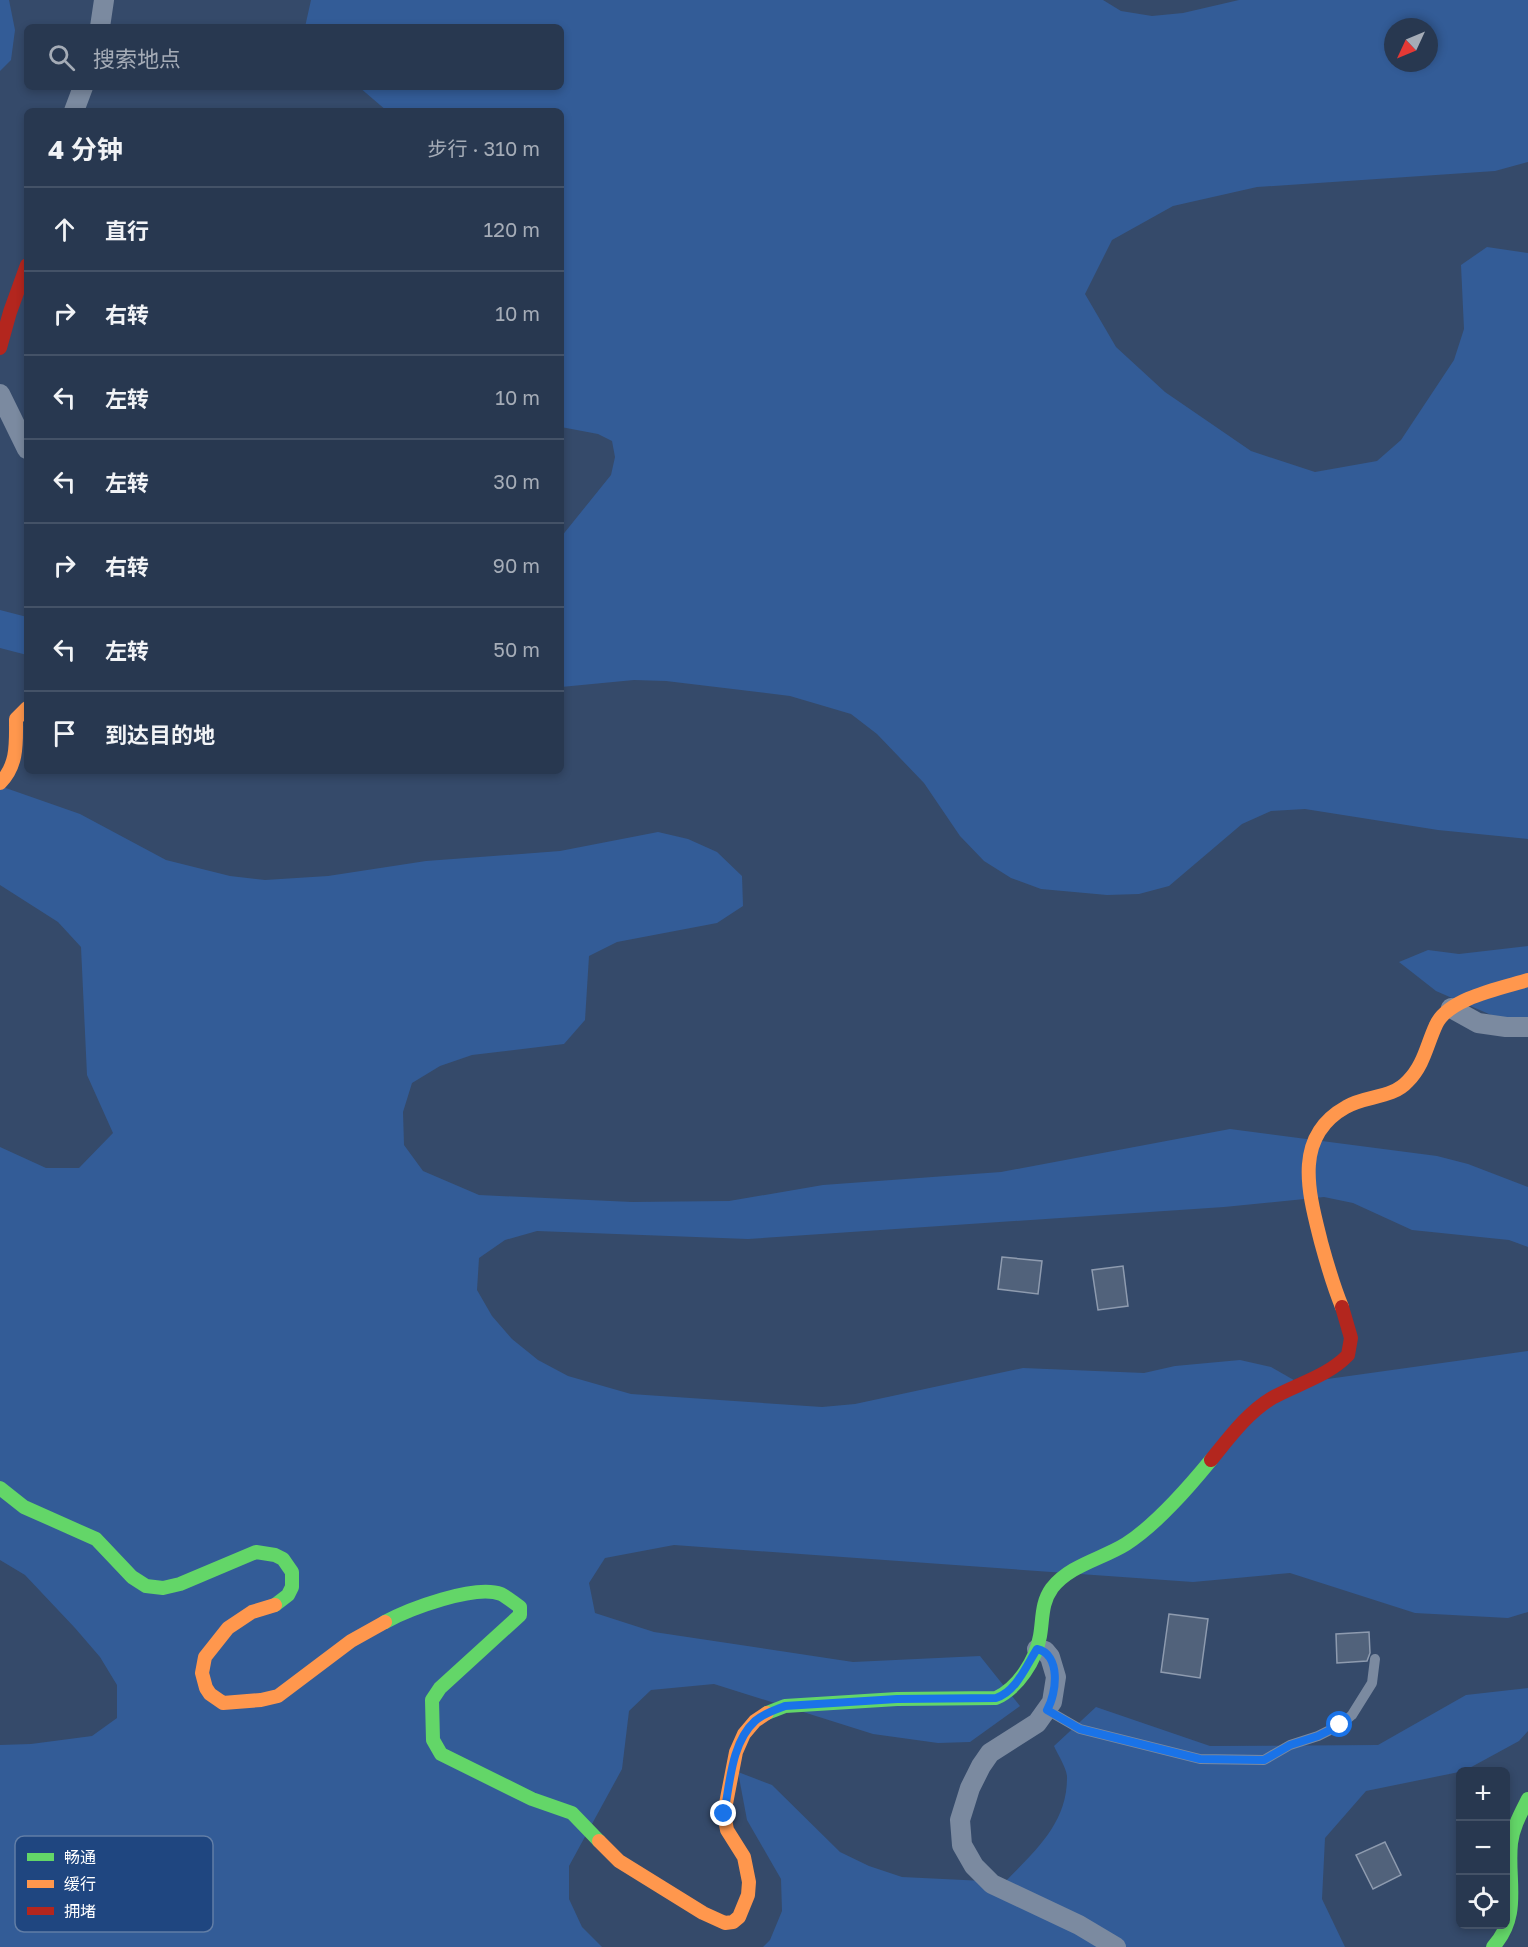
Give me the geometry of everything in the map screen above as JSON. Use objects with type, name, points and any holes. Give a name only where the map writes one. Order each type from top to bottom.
[{"type":"street","points":[[100,24],[104,0]]},
{"type":"street","points":[[75,108],[81,90]]},
{"type":"street","points":[[0,348],[24,273]]},
{"type":"street","points":[[0,394],[24,443]]},
{"type":"street","points":[[0,783],[14,766],[16,719],[24,711]]},
{"type":"street","points":[[0,1488],[24,1507],[96,1539],[132,1577],[146,1586],[163,1588],[180,1584],[256,1552],[275,1555],[283,1559],[292,1572],[292,1587],[288,1595],[276,1605],[252,1612],[228,1628],[205,1657],[202,1673],[206,1688],[210,1694],[223,1702],[261,1700],[278,1696],[351,1641],[411,1610],[440,1599],[459,1595],[485,1591],[501,1594],[520,1607],[520,1615],[440,1688],[432,1700],[433,1740],[441,1754],[532,1798],[572,1813],[619,1861],[703,1913],[725,1923],[733,1922],[739,1917],[748,1895],[749,1882],[744,1857],[727,1830],[724,1814],[736,1752],[744,1734],[755,1721],[768,1712],[785,1706],[897,1699],[1004,1696],[1015,1684],[1037,1649],[1042,1608],[1048,1593],[1059,1580],[1072,1571],[1127,1544],[1140,1533],[1203,1469],[1239,1425],[1263,1403],[1336,1366],[1348,1354],[1350,1339],[1348,1324],[1331,1279],[1309,1197],[1307,1181],[1312,1148],[1319,1134],[1341,1109],[1355,1102],[1386,1095],[1401,1088],[1413,1077],[1422,1065],[1438,1019],[1451,1008],[1465,1000],[1528,980]]},
{"type":"street","points":[[1451,1008],[1478,1023],[1528,1028]]},
{"type":"street","points":[[1037,1649],[1045,1651],[1050,1657],[1056,1677],[1052,1702],[1037,1723],[990,1753],[981,1766],[970,1788],[960,1820],[962,1845],[974,1866],[992,1884],[1079,1925],[1116,1947]]},
{"type":"street","points":[[1493,1947],[1501,1941],[1508,1927],[1511,1911],[1511,1844],[1514,1830],[1528,1799]]},
{"type":"lane","points":[[1047,1710],[1080,1729],[1200,1759],[1264,1760],[1290,1745],[1318,1736],[1340,1725],[1352,1714],[1372,1683],[1375,1659]]},
{"type":"shaded area","points":[[0,0],[9,0],[15,30],[11,60],[0,71]]},
{"type":"shaded area","points":[[311,0],[1103,0],[1121,11],[1152,16],[1183,13],[1239,0],[1528,0],[1528,162],[1495,171],[1257,187],[1173,206],[1112,240],[1085,294],[1116,347],[1165,392],[1251,451],[1315,472],[1377,461],[1401,440],[1454,360],[1464,329],[1461,265],[1487,247],[1528,253],[1528,839],[1438,830],[1305,809],[1271,811],[1242,824],[1169,886],[1139,894],[1107,895],[1041,889],[1011,878],[984,861],[960,836],[924,783],[877,734],[851,714],[790,696],[666,681],[634,680],[564,687],[564,533],[611,475],[615,457],[612,441],[598,434],[564,428],[564,108],[384,108],[362,90],[564,90],[564,24],[306,24]]},
{"type":"shaded area","points":[[0,610],[24,616],[24,654],[0,648]]},
{"type":"shaded area","points":[[0,786],[80,814],[166,860],[230,876],[265,880],[328,876],[426,861],[560,851],[658,832],[688,839],[717,852],[742,876],[743,906],[717,923],[617,942],[589,956],[585,1020],[564,1044],[472,1055],[440,1066],[412,1083],[403,1112],[404,1145],[423,1171],[479,1195],[632,1202],[729,1201],[823,1185],[1001,1172],[1230,1129],[1437,1156],[1468,1164],[1528,1187],[1528,1247],[1509,1240],[1412,1230],[1353,1203],[1324,1197],[1224,1207],[748,1239],[537,1231],[505,1240],[479,1258],[477,1290],[492,1316],[512,1339],[538,1360],[568,1376],[631,1394],[822,1407],[855,1404],[1023,1368],[1144,1373],[1175,1366],[1240,1360],[1271,1367],[1299,1383],[1528,1351],[1528,1612],[1508,1618],[1415,1613],[1290,1573],[1193,1582],[674,1545],[605,1558],[589,1583],[595,1613],[654,1632],[853,1662],[980,1656],[1020,1706],[970,1742],[938,1743],[873,1734],[714,1684],[651,1690],[629,1711],[622,1769],[569,1866],[569,1899],[582,1927],[602,1947],[0,1947],[0,1745],[31,1744],[92,1736],[117,1718],[117,1685],[100,1657],[75,1628],[25,1575],[0,1560],[0,1147],[46,1168],[79,1168],[113,1133],[87,1075],[81,947],[58,922],[0,885]]},
{"type":"shaded area","points":[[1528,946],[1528,1031],[1436,991],[1399,962],[1428,950],[1459,954]]},
{"type":"shaded area","points":[[1528,1688],[1528,1731],[1519,1741],[1471,1767],[1456,1767],[1456,1773],[1366,1791],[1325,1838],[1322,1899],[1345,1947],[763,1947],[770,1940],[782,1911],[781,1879],[747,1820],[738,1772],[772,1785],[840,1852],[869,1866],[902,1877],[1005,1882],[1048,1835],[1062,1808],[1067,1776],[1054,1746],[1096,1707],[1210,1746],[1378,1745],[1466,1695]]},
{"type":"building","points":[[1002,1257],[1042,1261],[1038,1294],[998,1289]]},
{"type":"building","points":[[1123,1266],[1128,1306],[1098,1310],[1092,1270]]},
{"type":"building","points":[[1169,1614],[1208,1619],[1200,1678],[1161,1672]]},
{"type":"building","points":[[1369,1632],[1370,1653],[1367,1661],[1337,1663],[1336,1634]]},
{"type":"building","points":[[1385,1842],[1401,1875],[1373,1889],[1356,1855]]},
{"type":"traffic: fast","points":[[767,1713],[785,1706],[897,1699],[996,1698],[1012,1687],[1030,1664],[1038,1645],[1044,1605],[1048,1594],[1059,1580],[1138,1536],[1171,1505],[1211,1460]]},
{"type":"traffic: fast","points":[[0,1488],[24,1507],[96,1539],[132,1577],[146,1586],[163,1588],[180,1584],[256,1552],[275,1555],[283,1559],[292,1572],[292,1587],[288,1595],[275,1605]]},
{"type":"traffic: fast","points":[[385,1622],[442,1599],[475,1592],[501,1594],[520,1607],[520,1615],[440,1688],[432,1700],[433,1740],[441,1754],[532,1799],[572,1813],[599,1841]]},
{"type":"traffic: fast","points":[[1493,1947],[1507,1923],[1511,1897],[1512,1837],[1528,1799]]},
{"type":"traffic: slow","points":[[0,783],[13,761],[16,745],[16,719],[24,711]]},
{"type":"traffic: slow","points":[[1342,1307],[1321,1242],[1309,1186],[1311,1150],[1318,1134],[1329,1119],[1346,1107],[1402,1087],[1422,1061],[1436,1025],[1452,1008],[1477,995],[1528,980]]},
{"type":"traffic: slow","points":[[275,1605],[252,1612],[228,1628],[205,1657],[202,1673],[206,1688],[210,1694],[223,1703],[261,1700],[278,1696],[351,1641],[385,1622]]},
{"type":"traffic: slow","points":[[599,1841],[619,1861],[703,1913],[725,1923],[733,1922],[739,1917],[748,1895],[749,1882],[744,1857],[727,1830],[724,1814],[736,1752],[744,1734],[755,1721],[767,1713]]},
{"type":"traffic: jam","points":[[0,348],[24,273]]},
{"type":"traffic: jam","points":[[1211,1460],[1239,1426],[1263,1404],[1331,1369],[1348,1355],[1351,1338],[1342,1307]]},
{"type":"route","points":[[724,1814],[736,1752],[744,1734],[755,1721],[768,1712],[785,1706],[897,1699],[996,1698],[1004,1696],[1015,1684],[1037,1649],[1045,1651],[1050,1657],[1056,1677],[1052,1702],[1047,1710],[1080,1729],[1200,1759],[1264,1760],[1290,1745],[1318,1736],[1340,1725]]}]
